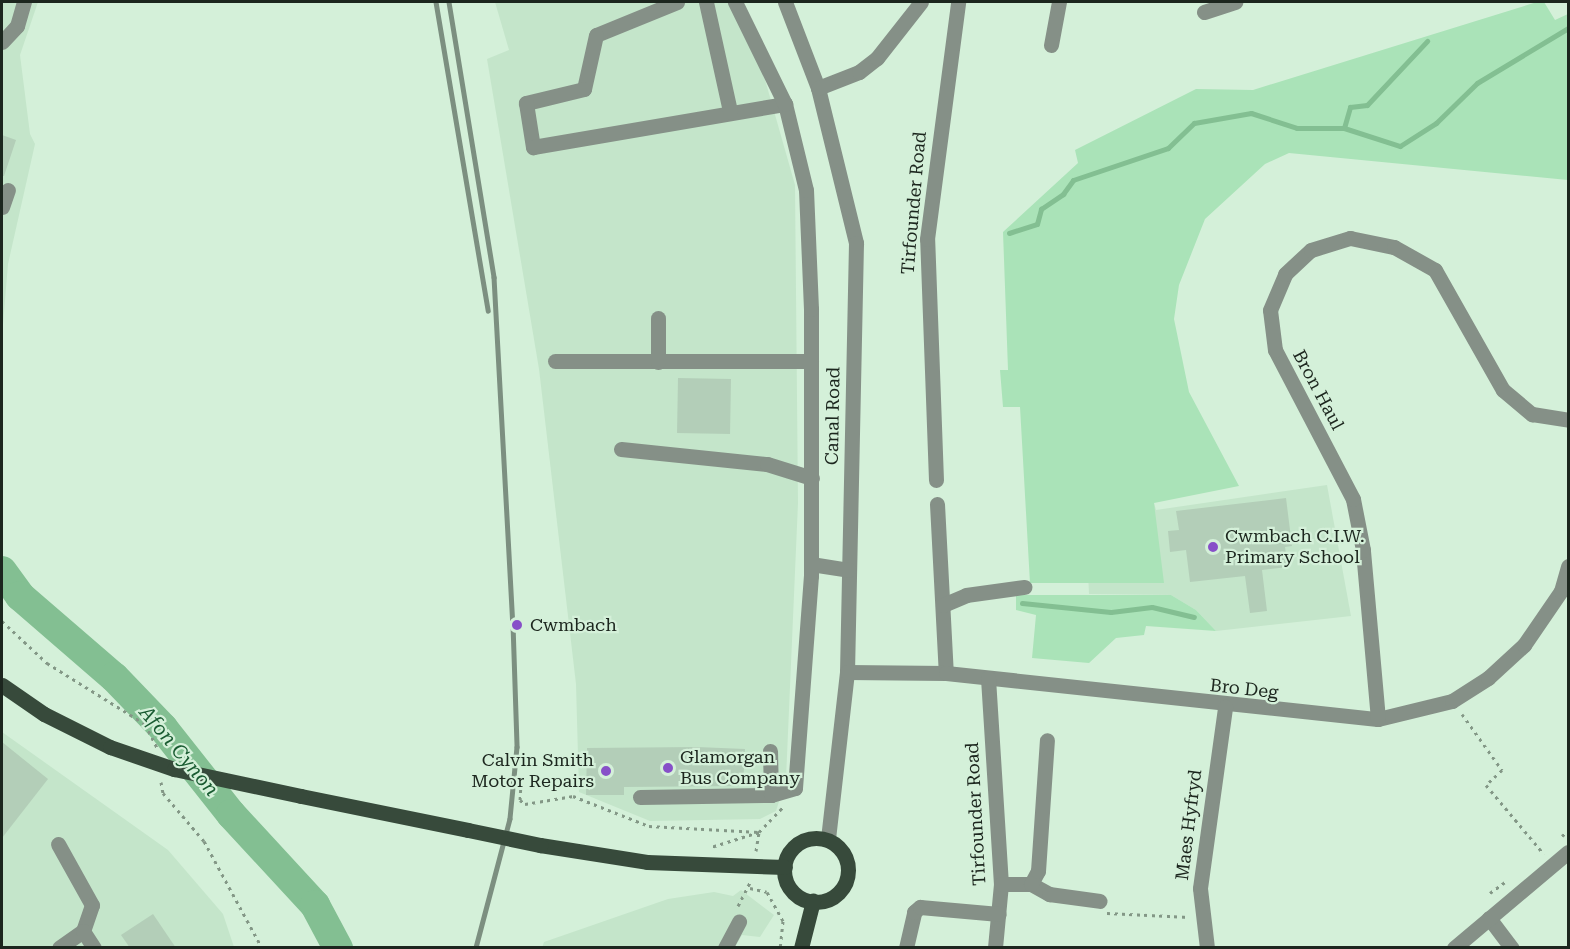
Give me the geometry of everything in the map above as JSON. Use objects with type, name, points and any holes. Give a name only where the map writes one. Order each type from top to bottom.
[{"type":"main road","points":[[2,685],[44,714],[110,747],[174,769],[540,844],[647,861],[785,867]]},
{"type":"main road","points":[[828,840],[844,853],[846,882],[833,897],[813,901],[795,893],[785,867],[800,842],[828,840]]},
{"type":"main road","points":[[801,948],[813,901]]},
{"type":"street","points":[[2,42],[17,26],[24,2]]},
{"type":"street","points":[[677,2],[596,35],[584,89],[526,103],[533,147],[726,112],[785,104]]},
{"type":"street","points":[[706,2],[726,112]]},
{"type":"street","points":[[640,797],[771,795],[795,788],[812,564],[811,361],[806,190],[785,104],[735,2]]},
{"type":"street","name":"Canal Road","points":[[784,2],[818,88],[856,243],[847,672],[828,840]]},
{"type":"street","points":[[818,88],[859,72],[877,58],[921,2]]},
{"type":"street","name":"Tirfounder Road","points":[[936,480],[927,239],[958,2]]},
{"type":"street","points":[[1051,45],[1059,2]]},
{"type":"street","points":[[1204,12],[1235,2]]},
{"type":"street","points":[[2,207],[8,190]]},
{"type":"street","name":"Bron Haul","points":[[1378,719],[1363,550],[1353,499],[1275,350],[1270,310],[1285,274],[1311,250],[1350,238],[1394,247],[1435,270],[1503,390],[1532,414],[1569,420]]},
{"type":"street","points":[[658,318],[658,362]]},
{"type":"street","points":[[555,361],[811,361]]},
{"type":"street","points":[[621,449],[767,464],[812,478]]},
{"type":"street","points":[[937,504],[946,674]]},
{"type":"street","points":[[812,564],[849,570]]},
{"type":"street","name":"Bro Deg","points":[[847,672],[946,674],[1225,706],[1378,719],[1452,701],[1488,678],[1524,645],[1561,591],[1569,566]]},
{"type":"street","points":[[943,605],[966,594],[1024,587]]},
{"type":"street","name":"Tirfounder Road","points":[[988,678],[1001,884],[995,948]]},
{"type":"street","name":"Maes Hyfryd","points":[[1207,948],[1200,888],[1225,706]]},
{"type":"street","points":[[1031,884],[1038,871],[1047,740]]},
{"type":"street","points":[[770,751],[771,795]]},
{"type":"street","points":[[58,844],[92,905],[83,931],[59,948]]},
{"type":"street","points":[[1454,948],[1569,852]]},
{"type":"street","points":[[1001,884],[1031,884],[1049,894],[1100,901]]},
{"type":"street","points":[[906,948],[915,912],[921,907],[999,914]]},
{"type":"street","points":[[1489,918],[1512,948]]},
{"type":"street","points":[[725,948],[739,922]]},
{"type":"street","points":[[83,931],[94,948]]},
{"type":"path","points":[[2,621],[47,663],[145,724],[156,739],[159,760]]},
{"type":"path","points":[[1452,701],[1502,770],[1486,785],[1543,853]]},
{"type":"path","points":[[160,771],[162,793],[204,841],[262,948]]},
{"type":"path","points":[[521,782],[520,800],[525,804],[573,796],[649,826],[759,832],[704,848]]},
{"type":"path","points":[[750,888],[767,892],[783,921],[780,948]]},
{"type":"path","points":[[1100,901],[1109,916],[1202,918]]},
{"type":"shaded area","points":[[2,2],[38,2],[20,55],[30,134],[35,144],[8,264],[2,337]]},
{"type":"shaded area","points":[[495,2],[728,2],[764,76],[795,185],[798,503],[786,779],[776,811],[760,819],[650,821],[579,792],[576,684],[539,369],[487,59],[509,50]]},
{"type":"shaded area","points":[[1537,2],[1544,2],[1555,20],[1568,14],[1568,180],[1289,153],[1265,164],[1205,219],[1179,285],[1174,319],[1189,392],[1239,486],[1154,503],[1164,583],[1030,583],[1020,407],[1003,407],[1000,370],[1008,370],[1003,232],[1078,163],[1075,150],[1196,89],[1253,90]]},
{"type":"shaded area","name":"Cwmbach C.I.W. Primary School","points":[[1327,485],[1351,616],[1216,631],[1196,610],[1171,595],[1089,594],[1085,507],[1154,503],[1156,510]]},
{"type":"shaded area","points":[[1016,595],[1171,595],[1196,610],[1216,631],[1146,626],[1144,635],[1116,638],[1089,663],[1032,658],[1036,615],[1016,610]]},
{"type":"shaded area","points":[[2,732],[168,850],[223,914],[234,947],[2,947]]},
{"type":"shaded area","points":[[741,890],[774,915],[760,937],[742,935],[735,947],[542,948],[544,942],[668,899],[714,892],[733,896]]},
{"type":"building","points":[[2,135],[16,140],[4,176],[2,176]]},
{"type":"building","points":[[678,378],[731,379],[730,434],[677,433]]},
{"type":"building","points":[[1286,498],[1292,546],[1285,547],[1288,567],[1262,570],[1267,611],[1250,613],[1245,576],[1190,582],[1186,550],[1170,552],[1168,531],[1179,530],[1176,511]]},
{"type":"building","points":[[2,742],[48,779],[2,838]]},
{"type":"building","points":[[587,748],[745,749],[743,786],[624,787],[624,795],[586,795]]},
{"type":"building","points":[[153,914],[176,948],[130,948],[121,935]]},
{"type":"waterway","points":[[1009,233],[1037,224],[1041,209],[1063,194],[1073,180],[1168,148],[1194,123],[1251,113],[1297,128],[1344,128],[1400,146],[1436,123],[1477,83],[1568,28]]},
{"type":"waterway","points":[[1344,128],[1350,107],[1367,105],[1427,41]]},
{"type":"waterway","name":"Afon Cynon","points":[[2,571],[20,596],[114,677],[163,728],[231,814],[315,905],[338,948]]},
{"type":"waterway","points":[[1022,603],[1111,612],[1152,607],[1194,617]]},
{"type":"railway","points":[[436,2],[488,311]]},
{"type":"railway","points":[[449,2],[494,277],[513,624],[517,747],[510,819],[476,948]]},
{"type":"place","name":"Cwmbach C.I.W. Primary School","points":[[1213,547]]},
{"type":"place","name":"Cwmbach","points":[[517,625]]},
{"type":"place","name":"Glamorgan Bus Company","points":[[668,768]]},
{"type":"place","name":"Calvin Smith Motor Repairs","points":[[606,771]]}]
